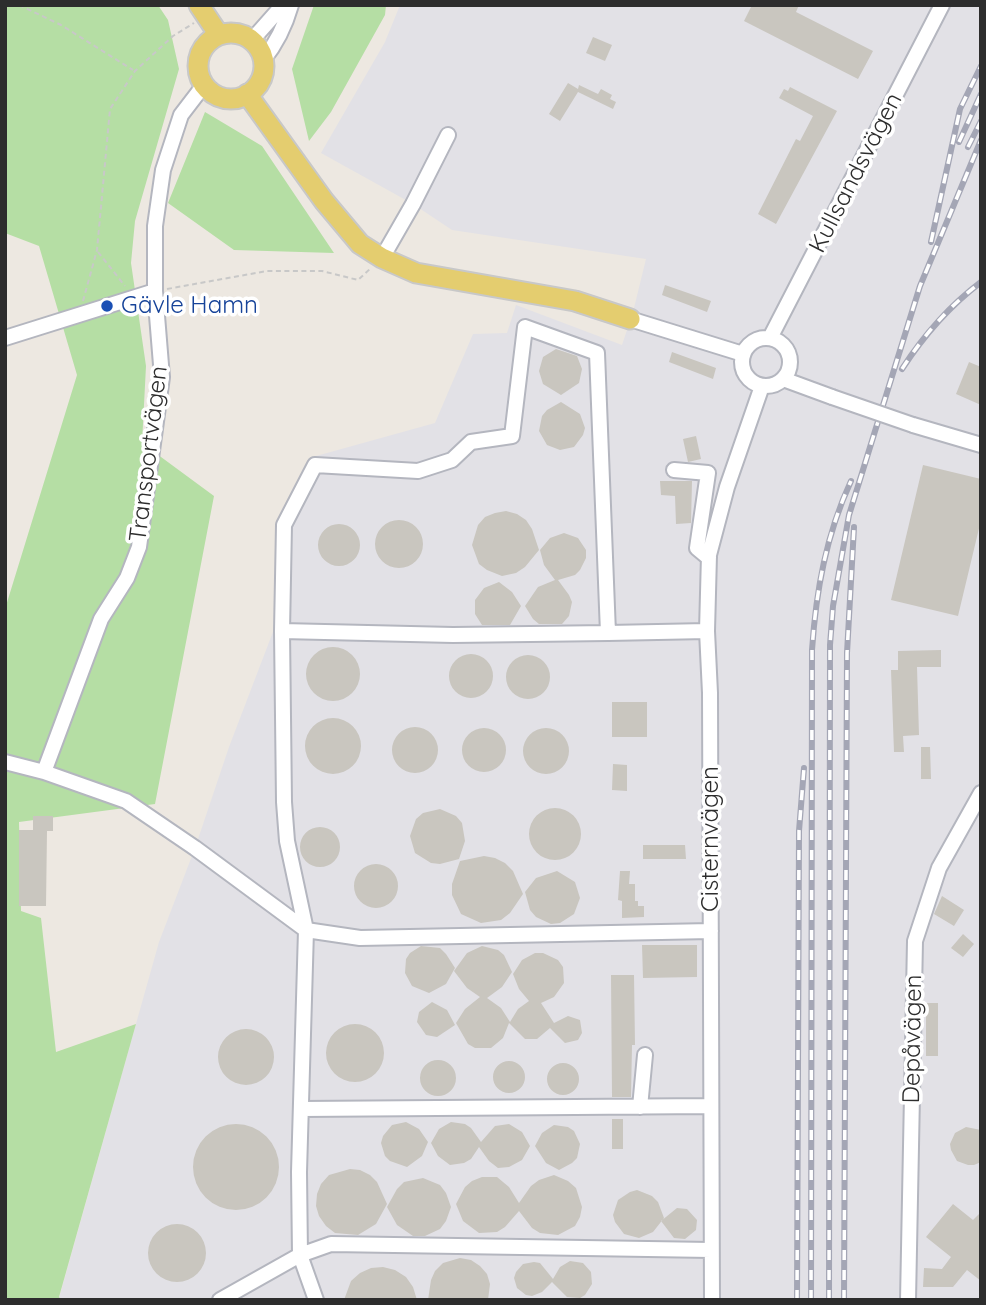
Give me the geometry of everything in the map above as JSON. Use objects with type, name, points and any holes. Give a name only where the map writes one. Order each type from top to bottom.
[{"type":"main road","points":[[199,5],[219,35]]},
{"type":"main road","points":[[236,33],[252,40],[263,60],[261,80],[247,94],[229,99],[211,92],[199,76],[199,56],[210,40],[219,35],[236,33]]},
{"type":"main road","points":[[247,94],[324,201],[360,244],[382,258],[416,273],[575,301],[630,319]]},
{"type":"street","points":[[252,40],[283,5]]},
{"type":"street","points":[[263,60],[274,47],[286,23],[291,5]]},
{"type":"street","name":"Kullsandsvägen","points":[[771,338],[941,6]]},
{"type":"street","name":"Transportvägen","points":[[44,772],[101,620],[127,578],[139,547],[162,377],[155,291],[155,226],[163,170],[181,115],[204,85]]},
{"type":"street","points":[[382,258],[448,135]]},
{"type":"street","points":[[5,338],[155,291]]},
{"type":"street","points":[[630,319],[743,354]]},
{"type":"street","points":[[316,1300],[300,1255],[306,930],[288,841],[284,802],[282,631],[285,524],[315,465],[418,471],[452,460],[471,442],[512,436],[525,327],[597,353],[608,633]]},
{"type":"street","points":[[771,338],[788,351],[790,365],[783,379],[770,386],[762,386],[747,378],[741,363],[746,348],[757,339],[771,338]]},
{"type":"street","points":[[783,379],[981,446]]},
{"type":"street","name":"Cisternvägen","points":[[712,1300],[710,693],[707,631],[709,558],[727,487],[762,386]]},
{"type":"street","points":[[674,470],[708,473],[697,548],[709,558]]},
{"type":"street","points":[[282,631],[453,635],[707,631]]},
{"type":"street","points":[[5,762],[44,772],[126,801],[306,930],[360,938],[711,931]]},
{"type":"street","name":"Depåvägen","points":[[908,1300],[915,941],[939,868],[981,793]]},
{"type":"street","points":[[640,1107],[645,1055]]},
{"type":"street","points":[[301,1109],[711,1106]]},
{"type":"street","points":[[220,1300],[300,1255],[331,1244],[711,1250]]},
{"type":"path","points":[[19,5],[61,25],[135,71]]},
{"type":"path","points":[[79,316],[97,250],[110,109],[135,71],[173,36]]},
{"type":"path","points":[[97,250],[134,298]]},
{"type":"path","points":[[155,291],[267,271],[322,271],[358,279],[382,258]]},
{"type":"shaded area","points":[[400,5],[981,5],[981,1300],[59,1298],[159,942],[276,624],[277,524],[309,458],[435,423],[473,334],[507,333],[516,305],[622,345],[633,312],[646,259],[452,230],[413,204],[321,153],[385,42]]},
{"type":"green space","points":[[5,5],[158,5],[168,20],[179,69],[135,221],[131,263],[146,366],[142,443],[214,496],[155,804],[19,822],[21,911],[41,918],[56,1052],[136,1024],[59,1297],[61,1300],[5,1300],[5,609],[77,375],[39,246],[5,233]]},
{"type":"green space","points":[[314,5],[386,5],[385,15],[331,112],[309,141],[292,69]]},
{"type":"green space","points":[[205,112],[262,146],[334,253],[234,250],[168,203]]},
{"type":"building","points":[[752,5],[799,5],[796,12],[873,51],[858,79],[744,21]]},
{"type":"building","points":[[593,37],[612,45],[605,61],[586,53]]},
{"type":"building","points":[[568,83],[578,89],[579,85],[598,94],[601,89],[612,95],[610,99],[616,102],[613,109],[578,92],[560,121],[549,114]]},
{"type":"building","points":[[790,87],[837,111],[776,224],[758,214],[796,139],[800,141],[813,116],[779,98],[784,89],[788,91]]},
{"type":"building","points":[[665,285],[711,301],[707,312],[662,295]]},
{"type":"building","points":[[556,349],[577,356],[582,369],[579,383],[561,395],[543,384],[539,371],[543,357]]},
{"type":"building","points":[[672,352],[716,368],[713,379],[669,362]]},
{"type":"building","points":[[969,362],[981,367],[981,405],[956,394]]},
{"type":"building","points":[[561,402],[580,414],[585,428],[574,447],[560,450],[547,445],[539,431],[542,416]]},
{"type":"building","points":[[696,436],[701,459],[688,462],[683,439]]},
{"type":"building","points":[[923,465],[981,479],[981,520],[958,616],[891,600]]},
{"type":"building","points":[[660,481],[692,481],[691,523],[676,524],[675,496],[661,495]]},
{"type":"building","points":[[506,511],[526,520],[539,550],[525,567],[516,573],[502,576],[479,564],[472,545],[478,525],[485,517]]},
{"type":"building","points":[[399,520],[408,521],[416,527],[422,535],[422,553],[416,561],[408,567],[399,568],[390,567],[382,561],[376,553],[375,544],[376,535],[382,527],[390,521]]},
{"type":"building","points":[[339,524],[353,531],[360,545],[353,559],[339,566],[325,559],[318,545],[325,531]]},
{"type":"building","points":[[564,533],[578,538],[586,550],[586,558],[575,575],[558,580],[572,602],[569,616],[562,624],[539,624],[525,606],[538,587],[555,580],[544,565],[540,550],[550,538]]},
{"type":"building","points":[[499,582],[512,592],[521,606],[510,625],[482,625],[475,614],[475,600],[484,588]]},
{"type":"building","points":[[338,647],[348,651],[356,659],[360,674],[356,689],[348,697],[328,701],[318,697],[310,689],[306,669],[310,659],[318,651]]},
{"type":"building","points":[[941,650],[941,667],[917,667],[919,735],[903,736],[904,752],[894,752],[891,670],[898,670],[898,651]]},
{"type":"building","points":[[471,654],[487,660],[493,676],[487,692],[471,698],[455,692],[449,676],[455,660]]},
{"type":"building","points":[[528,655],[544,661],[550,677],[544,693],[528,699],[512,693],[506,677],[512,661]]},
{"type":"building","points":[[612,702],[647,702],[647,737],[612,737]]},
{"type":"building","points":[[333,718],[344,720],[353,726],[359,735],[359,757],[353,766],[344,772],[333,774],[322,772],[313,766],[307,757],[305,746],[307,735],[313,726],[322,720]]},
{"type":"building","points":[[415,727],[431,734],[438,750],[431,766],[415,773],[399,766],[392,750],[399,734]]},
{"type":"building","points":[[484,728],[500,734],[506,750],[500,766],[484,772],[468,766],[462,750],[468,734]]},
{"type":"building","points":[[546,728],[562,735],[569,751],[562,767],[546,774],[530,767],[523,751],[530,735]]},
{"type":"building","points":[[921,747],[930,747],[931,779],[921,779]]},
{"type":"building","points":[[613,764],[627,765],[627,791],[612,790]]},
{"type":"building","points":[[555,808],[565,810],[573,816],[579,824],[579,844],[573,852],[565,858],[555,860],[545,858],[537,852],[531,844],[529,834],[531,824],[537,816],[545,810]]},
{"type":"building","points":[[440,809],[456,816],[462,823],[465,841],[459,859],[440,864],[431,863],[415,853],[410,836],[416,819],[423,813]]},
{"type":"building","points":[[33,816],[53,816],[53,831],[47,831],[46,906],[19,906],[19,830],[33,830]]},
{"type":"building","points":[[320,827],[334,833],[340,847],[334,861],[320,867],[306,861],[300,847],[306,833]]},
{"type":"building","points":[[643,845],[685,845],[686,859],[643,859]]},
{"type":"building","points":[[484,856],[505,863],[513,871],[523,894],[510,913],[501,920],[481,923],[461,914],[452,895],[452,884],[460,861]]},
{"type":"building","points":[[376,864],[392,870],[398,886],[392,902],[376,908],[360,902],[354,886],[360,870]]},
{"type":"building","points":[[557,871],[575,882],[580,898],[574,914],[560,923],[551,924],[536,917],[530,910],[525,892],[536,878]]},
{"type":"building","points":[[620,871],[630,871],[629,884],[635,884],[635,901],[638,901],[638,906],[644,906],[644,917],[622,918],[622,901],[618,900]]},
{"type":"building","points":[[942,896],[964,910],[954,926],[934,914]]},
{"type":"building","points":[[963,934],[974,944],[963,957],[951,948]]},
{"type":"building","points":[[642,945],[697,945],[697,977],[643,978]]},
{"type":"building","points":[[421,946],[440,948],[455,968],[446,984],[429,993],[412,986],[405,973],[406,959]]},
{"type":"building","points":[[482,946],[498,950],[504,955],[512,972],[502,987],[487,998],[501,1008],[510,1022],[518,1009],[529,1001],[519,989],[513,974],[522,960],[535,953],[543,953],[558,960],[563,967],[564,983],[554,997],[541,1003],[554,1023],[568,1016],[580,1020],[582,1033],[578,1040],[565,1043],[550,1028],[537,1039],[525,1039],[509,1023],[503,1038],[491,1048],[475,1048],[468,1044],[456,1023],[465,1009],[480,997],[467,988],[454,971],[467,953]]},
{"type":"building","points":[[611,975],[634,975],[635,1045],[632,1045],[631,1097],[612,1097]]},
{"type":"building","points":[[432,1002],[447,1010],[455,1025],[437,1037],[426,1035],[417,1022],[419,1012]]},
{"type":"building","points":[[926,1003],[938,1003],[938,1056],[926,1056]]},
{"type":"building","points":[[349,1024],[361,1024],[376,1032],[384,1047],[384,1059],[376,1074],[361,1082],[349,1082],[334,1074],[326,1059],[326,1047],[334,1032]]},
{"type":"building","points":[[246,1029],[257,1031],[266,1037],[272,1046],[272,1068],[266,1077],[257,1083],[246,1085],[235,1083],[226,1077],[220,1068],[218,1057],[220,1046],[226,1037],[235,1031]]},
{"type":"building","points":[[438,1060],[451,1065],[456,1078],[451,1091],[438,1096],[425,1091],[420,1078],[425,1065]]},
{"type":"building","points":[[509,1061],[521,1065],[525,1077],[521,1089],[509,1093],[497,1089],[493,1077],[497,1065]]},
{"type":"building","points":[[563,1063],[574,1068],[579,1079],[574,1090],[563,1095],[552,1090],[547,1079],[552,1068]]},
{"type":"building","points":[[612,1119],[623,1119],[623,1149],[612,1149]]},
{"type":"building","points":[[406,1122],[419,1129],[428,1142],[422,1156],[407,1167],[390,1161],[385,1156],[381,1143],[392,1125]]},
{"type":"building","points":[[451,1122],[465,1124],[471,1128],[481,1142],[495,1126],[509,1124],[522,1132],[530,1146],[522,1160],[509,1167],[498,1168],[479,1147],[471,1159],[450,1165],[438,1156],[431,1143],[439,1129]]},
{"type":"building","points":[[236,1124],[260,1131],[272,1143],[279,1167],[272,1191],[260,1203],[236,1210],[212,1203],[200,1191],[193,1167],[200,1143],[212,1131]]},
{"type":"building","points":[[554,1125],[568,1127],[574,1131],[580,1144],[577,1158],[559,1170],[546,1163],[535,1146],[542,1133]]},
{"type":"building","points":[[966,1127],[981,1130],[981,1162],[974,1165],[957,1161],[951,1150],[950,1144],[955,1133]]},
{"type":"building","points":[[350,1169],[370,1175],[377,1182],[387,1204],[376,1224],[358,1235],[335,1233],[326,1226],[316,1206],[321,1184],[329,1175]]},
{"type":"building","points":[[554,1175],[576,1188],[582,1207],[575,1226],[558,1235],[540,1233],[532,1228],[519,1211],[497,1232],[479,1233],[463,1221],[456,1204],[465,1187],[482,1177],[497,1177],[509,1187],[519,1203],[531,1186]]},
{"type":"building","points":[[423,1178],[440,1185],[451,1207],[440,1229],[425,1236],[413,1236],[397,1225],[387,1207],[404,1182]]},
{"type":"building","points":[[637,1190],[652,1196],[658,1202],[664,1218],[653,1232],[639,1238],[624,1234],[613,1215],[618,1200]]},
{"type":"building","points":[[953,1204],[973,1220],[981,1212],[981,1281],[967,1270],[953,1287],[923,1287],[924,1268],[942,1269],[951,1257],[926,1237]]},
{"type":"building","points":[[677,1208],[687,1209],[697,1220],[696,1230],[685,1239],[674,1238],[661,1221]]},
{"type":"building","points":[[177,1224],[188,1226],[201,1237],[206,1253],[204,1264],[193,1277],[177,1282],[166,1280],[153,1269],[148,1253],[150,1242],[161,1229]]},
{"type":"building","points":[[460,1258],[471,1260],[487,1274],[490,1284],[488,1300],[428,1300],[435,1271],[443,1263]]},
{"type":"building","points":[[570,1261],[583,1263],[591,1272],[592,1284],[580,1298],[567,1297],[552,1282],[542,1292],[532,1296],[517,1288],[514,1278],[523,1264],[540,1263],[553,1279],[560,1267]]},
{"type":"building","points":[[383,1267],[406,1277],[417,1300],[344,1300],[351,1281],[360,1273]]},
{"type":"railway","points":[[931,242],[960,109],[981,66]]},
{"type":"railway","points":[[959,142],[981,94]]},
{"type":"railway","points":[[968,147],[981,121]]},
{"type":"railway","points":[[829,1300],[830,645],[833,606],[849,515],[920,286],[981,140]]},
{"type":"railway","points":[[902,369],[937,322],[981,282]]},
{"type":"railway","points":[[811,1300],[812,650],[816,606],[824,564],[835,522],[851,481]]},
{"type":"railway","points":[[844,1300],[847,653],[854,527]]},
{"type":"railway","points":[[797,1300],[799,831],[804,768]]},
{"type":"place","name":"Gävle Hamn","points":[[107,306]]}]
